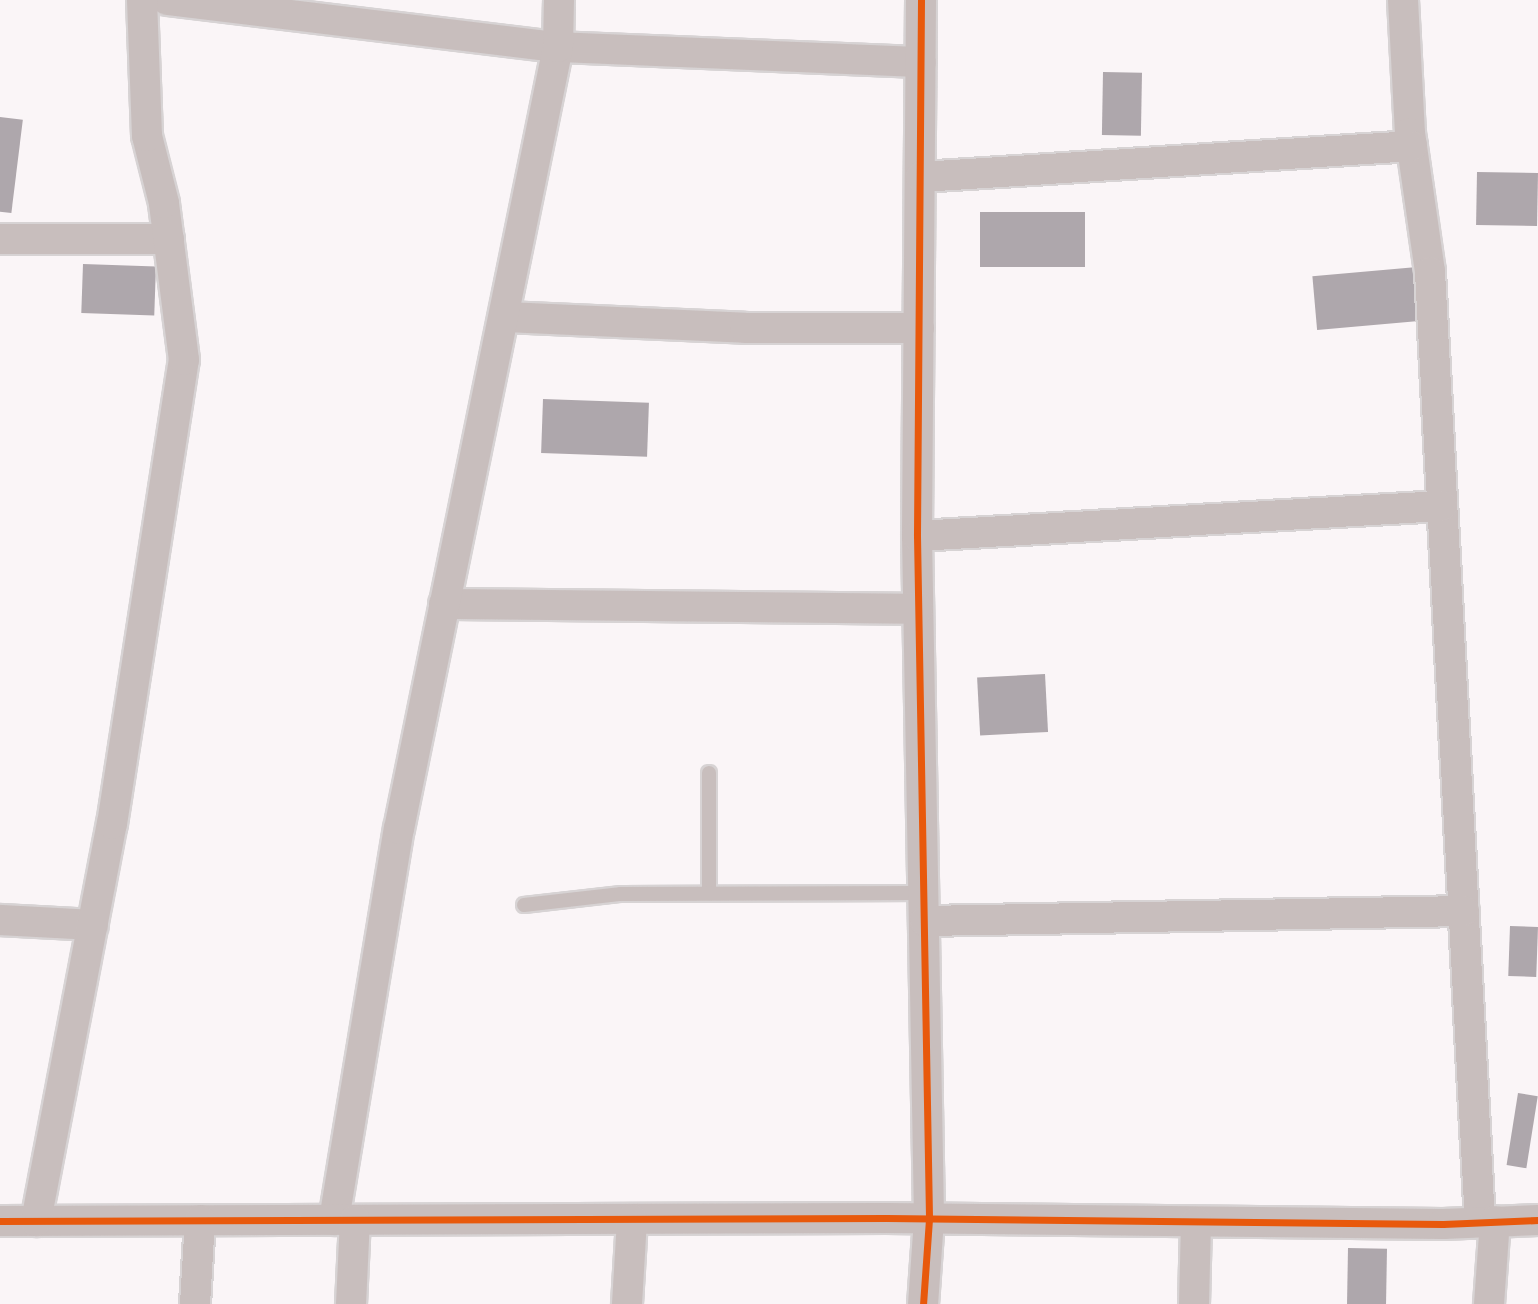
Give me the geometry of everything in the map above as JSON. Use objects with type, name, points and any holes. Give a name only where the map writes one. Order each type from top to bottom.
[{"type":"street","points":[[36,1220],[93,925],[184,360],[169,239],[147,136],[142,0]]},
{"type":"street","points":[[167,0],[558,47],[921,62]]},
{"type":"street","points":[[351,1304],[344,1220],[399,829],[506,317],[558,47],[559,0]]},
{"type":"street","points":[[920,0],[917,536],[929,1219],[923,1304]]},
{"type":"street","points":[[1403,0],[1412,146],[1430,272],[1464,911],[1488,1222],[1489,1304]]},
{"type":"street","points":[[921,177],[1412,146]]},
{"type":"street","points":[[0,239],[169,239]]},
{"type":"street","points":[[506,317],[745,328],[919,328]]},
{"type":"street","points":[[917,536],[1442,506]]},
{"type":"street","points":[[444,604],[918,609]]},
{"type":"street","points":[[925,907],[1464,911]]},
{"type":"street","points":[[0,920],[93,925]]},
{"type":"street","points":[[627,1304],[632,1219]]},
{"type":"street","points":[[195,1304],[200,1220]]},
{"type":"street","points":[[0,1221],[1538,1220]]},
{"type":"street","points":[[1194,1304],[1196,1222]]},
{"type":"lane","points":[[709,773],[709,893]]},
{"type":"lane","points":[[524,905],[621,894],[709,893],[925,907]]},
{"type":"building","points":[[1103,72],[1142,73],[1141,136],[1102,135]]},
{"type":"building","points":[[0,117],[23,120],[11,213],[0,212]]},
{"type":"building","points":[[1477,172],[1538,173],[1537,226],[1476,225]]},
{"type":"building","points":[[980,212],[1085,212],[1085,267],[980,267]]},
{"type":"building","points":[[83,264],[156,267],[154,316],[81,313]]},
{"type":"building","points":[[1417,267],[1422,321],[1317,330],[1312,276]]},
{"type":"building","points":[[543,399],[649,403],[647,457],[541,453]]},
{"type":"building","points":[[1045,674],[1048,732],[980,735],[977,678]]},
{"type":"building","points":[[1510,926],[1538,927],[1536,977],[1508,976]]},
{"type":"building","points":[[1518,1093],[1538,1096],[1526,1168],[1507,1165]]},
{"type":"building","points":[[1348,1248],[1387,1249],[1386,1304],[1347,1304]]},
{"type":"cycle path","points":[[921,0],[917,536],[929,1219],[923,1304]]},
{"type":"cycle path","points":[[0,1221],[886,1218],[1443,1224],[1538,1220]]}]
